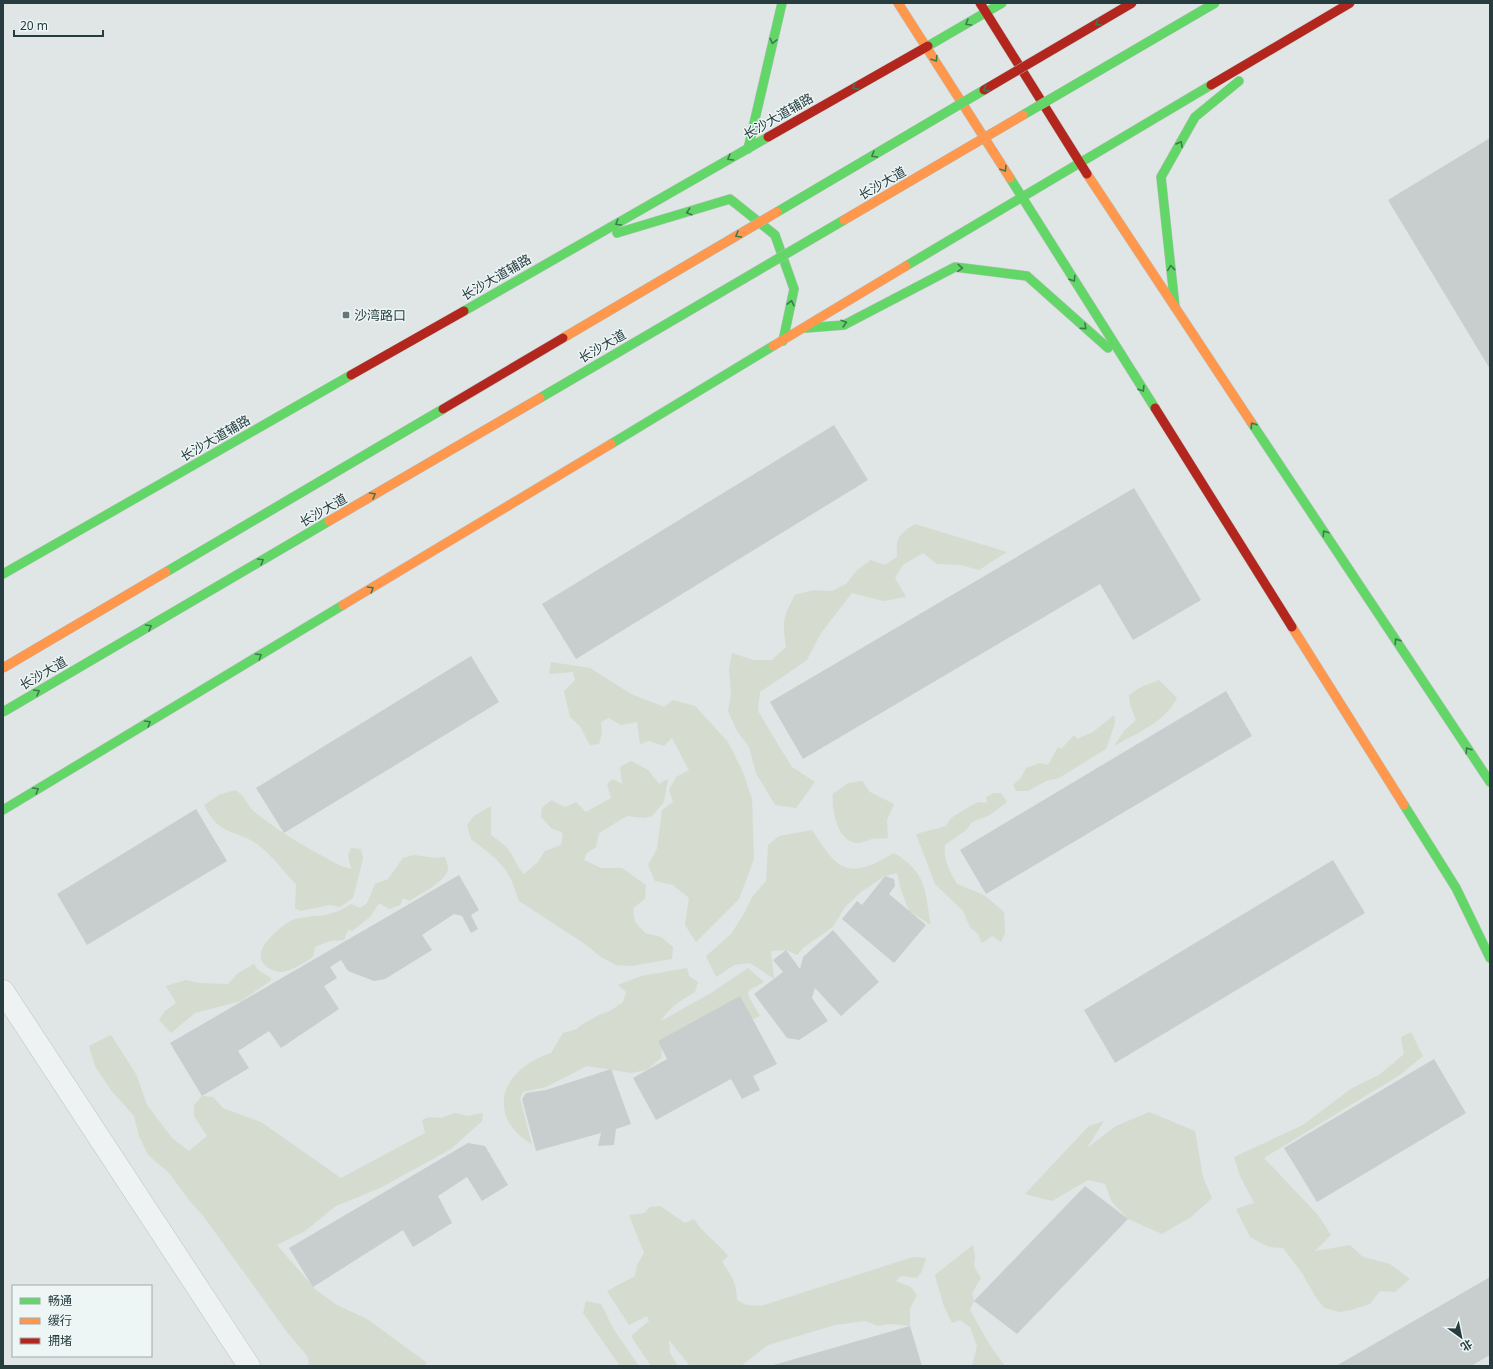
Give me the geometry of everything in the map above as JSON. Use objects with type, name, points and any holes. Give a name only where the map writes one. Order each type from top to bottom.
[{"type":"main road","points":[[748,149],[782,3]]},
{"type":"main road","points":[[898,3],[927,46],[1456,888],[1490,958]]},
{"type":"main road","points":[[980,3],[1079,162],[1490,782]]},
{"type":"main road","name":"长沙大道辅路","points":[[3,574],[1002,3]]},
{"type":"main road","name":"长沙大道","points":[[3,668],[1132,3]]},
{"type":"main road","name":"长沙大道","points":[[3,712],[1215,3]]},
{"type":"main road","points":[[3,810],[1022,198],[1079,162],[1350,3]]},
{"type":"main road","points":[[1176,307],[1161,177],[1194,117],[1301,32]]},
{"type":"main road","points":[[581,244],[730,200],[775,235],[794,289],[783,341]]},
{"type":"main road","points":[[806,328],[844,325],[955,267],[1027,276],[1127,366]]},
{"type":"street","points":[[3,990],[249,1366]]},
{"type":"shaded area","points":[[915,524],[1007,552],[979,570],[960,565],[937,564],[923,553],[903,565],[895,578],[906,597],[883,601],[852,593],[821,633],[807,660],[760,692],[758,711],[782,751],[792,767],[815,782],[796,808],[775,805],[756,773],[749,747],[737,731],[728,711],[731,693],[729,669],[732,653],[753,660],[772,660],[786,647],[784,620],[795,595],[813,590],[832,591],[846,584],[857,570],[871,560],[885,565],[897,557],[899,537]]},
{"type":"shaded area","points":[[551,662],[590,668],[631,694],[664,707],[673,700],[695,706],[728,742],[743,772],[752,799],[754,859],[739,899],[696,942],[685,925],[689,898],[673,885],[655,881],[648,865],[657,849],[662,810],[673,802],[669,790],[676,777],[689,770],[672,738],[664,746],[649,741],[640,744],[637,722],[621,725],[609,718],[601,722],[602,733],[599,744],[590,745],[580,726],[570,717],[564,691],[575,680],[573,672],[549,674]]},
{"type":"shaded area","points":[[1159,680],[1177,698],[1172,706],[1165,714],[1150,726],[1114,746],[1124,731],[1136,720],[1130,705],[1129,695],[1141,687]]},
{"type":"shaded area","points":[[1114,715],[1115,723],[1106,749],[1059,778],[1046,781],[1028,791],[1016,791],[1013,785],[1021,778],[1026,768],[1040,763],[1048,765],[1058,747],[1061,749],[1074,735],[1077,739],[1093,732]]},
{"type":"shaded area","points":[[631,761],[648,770],[659,784],[668,779],[664,802],[652,816],[644,818],[627,816],[599,833],[596,847],[587,853],[584,860],[601,868],[622,868],[646,885],[645,899],[633,908],[635,922],[645,933],[661,937],[673,947],[672,959],[631,966],[616,965],[601,957],[585,944],[519,901],[511,879],[505,869],[495,858],[471,839],[467,825],[474,816],[491,806],[491,835],[508,849],[524,874],[538,862],[545,851],[561,845],[563,833],[551,828],[541,817],[542,808],[551,800],[565,807],[576,802],[586,812],[611,798],[607,784],[613,779],[622,784],[620,767]]},
{"type":"shaded area","points":[[862,781],[870,792],[894,804],[887,820],[888,838],[872,839],[860,843],[852,842],[841,833],[833,809],[833,794],[848,783]]},
{"type":"shaded area","points":[[235,790],[242,796],[253,811],[298,842],[341,866],[351,869],[348,855],[351,848],[361,849],[363,859],[353,898],[340,907],[330,905],[300,911],[295,908],[296,884],[262,848],[254,842],[230,832],[217,823],[210,816],[204,805],[219,795]]},
{"type":"shaded area","points":[[994,793],[1001,793],[1007,802],[990,815],[972,822],[966,830],[945,845],[946,860],[957,884],[984,895],[1004,912],[1005,933],[1001,942],[992,936],[982,943],[978,934],[970,927],[963,911],[935,884],[916,834],[946,826],[951,818],[970,806],[979,802],[987,803],[986,797]]},
{"type":"shaded area","points":[[812,830],[830,855],[838,863],[846,867],[855,869],[866,867],[894,853],[905,861],[913,868],[923,883],[931,925],[909,911],[901,890],[897,873],[885,876],[861,892],[845,907],[833,927],[803,948],[797,955],[786,950],[771,951],[774,979],[750,963],[734,965],[716,977],[706,956],[731,934],[745,912],[752,897],[766,881],[768,845],[779,836]]},
{"type":"shaded area","points":[[414,855],[435,858],[445,857],[448,868],[446,874],[438,883],[410,901],[403,898],[400,905],[389,909],[379,903],[370,917],[352,931],[348,930],[344,940],[330,941],[315,947],[313,957],[292,969],[284,972],[278,972],[266,966],[262,961],[262,949],[271,937],[287,923],[300,918],[332,913],[351,904],[360,908],[367,903],[375,884],[388,879],[403,858]]},
{"type":"shaded area","points":[[254,964],[258,970],[271,978],[270,981],[241,1001],[195,1013],[171,1033],[159,1020],[165,1011],[176,1003],[166,986],[186,980],[199,983],[228,984],[238,973]]},
{"type":"shaded area","points":[[687,968],[689,976],[698,982],[695,992],[672,1008],[661,1021],[711,993],[748,968],[764,982],[748,991],[749,997],[760,1016],[752,1020],[662,1046],[661,1058],[647,1070],[631,1073],[587,1066],[546,1087],[523,1092],[520,1098],[532,1145],[515,1131],[508,1121],[504,1109],[504,1097],[507,1087],[520,1070],[540,1057],[551,1053],[563,1033],[577,1029],[581,1025],[610,1011],[623,1002],[626,992],[618,985],[641,976]]},
{"type":"shaded area","points":[[1411,1032],[1423,1056],[1400,1075],[1264,1158],[1318,1215],[1331,1235],[1315,1251],[1350,1245],[1363,1257],[1390,1264],[1410,1279],[1395,1292],[1380,1291],[1370,1304],[1339,1312],[1324,1308],[1315,1296],[1302,1273],[1283,1248],[1269,1247],[1250,1237],[1236,1209],[1254,1203],[1240,1176],[1234,1157],[1303,1125],[1352,1088],[1379,1075],[1404,1054],[1401,1037]]},
{"type":"shaded area","points":[[111,1035],[136,1074],[147,1105],[172,1138],[189,1151],[207,1136],[194,1116],[194,1105],[202,1096],[213,1097],[223,1108],[261,1122],[341,1178],[425,1133],[422,1120],[429,1117],[441,1118],[455,1113],[467,1116],[483,1113],[482,1121],[451,1149],[380,1188],[336,1206],[305,1231],[277,1245],[316,1290],[337,1305],[367,1319],[427,1363],[423,1366],[309,1366],[308,1357],[287,1332],[204,1217],[169,1173],[148,1155],[139,1136],[134,1116],[111,1090],[95,1066],[89,1046]]},
{"type":"shaded area","points":[[1149,1112],[1195,1131],[1203,1177],[1212,1198],[1191,1217],[1162,1234],[1128,1219],[1112,1202],[1105,1184],[1088,1180],[1052,1201],[1025,1194],[1089,1126],[1104,1121],[1087,1148],[1116,1126]]},
{"type":"shaded area","points":[[660,1206],[685,1223],[694,1219],[724,1251],[728,1256],[722,1262],[733,1280],[737,1300],[746,1305],[761,1306],[913,1257],[926,1258],[922,1271],[917,1278],[901,1276],[896,1281],[911,1287],[917,1295],[910,1309],[910,1326],[890,1324],[878,1326],[865,1321],[835,1325],[768,1345],[741,1366],[690,1366],[669,1340],[670,1353],[678,1366],[651,1366],[631,1336],[649,1321],[647,1316],[629,1325],[607,1291],[635,1276],[637,1265],[644,1253],[629,1215],[644,1213],[650,1207]]},
{"type":"shaded area","points":[[973,1245],[975,1256],[974,1267],[981,1278],[972,1293],[974,1301],[970,1310],[989,1344],[1005,1366],[972,1366],[977,1346],[970,1327],[960,1320],[952,1323],[943,1304],[935,1275]]},
{"type":"shaded area","points":[[586,1301],[601,1304],[614,1330],[639,1366],[620,1366],[583,1313]]},
{"type":"building","points":[[1490,138],[1490,369],[1388,200]]},
{"type":"building","points":[[834,425],[868,480],[576,659],[542,604]]},
{"type":"building","points":[[1134,488],[1201,600],[1133,640],[1100,584],[803,759],[770,702]]},
{"type":"building","points":[[471,656],[499,702],[284,833],[256,788]]},
{"type":"building","points":[[1226,691],[1252,736],[986,894],[960,850]]},
{"type":"building","points":[[196,809],[227,861],[87,945],[57,894]]},
{"type":"building","points":[[1333,860],[1365,913],[1115,1063],[1084,1010]]},
{"type":"building","points":[[459,875],[479,910],[471,915],[478,929],[471,933],[462,916],[454,914],[422,935],[432,950],[385,979],[374,981],[348,971],[341,960],[330,967],[337,978],[324,986],[339,1009],[281,1048],[269,1031],[238,1051],[249,1068],[202,1096],[170,1043]]},
{"type":"building","points":[[885,876],[894,879],[895,886],[889,894],[926,925],[894,963],[842,919],[857,901],[862,905]]},
{"type":"building","points":[[833,930],[879,982],[841,1016],[815,988],[812,998],[828,1021],[799,1040],[787,1038],[754,994],[783,972],[773,960],[786,950],[800,969],[803,957]]},
{"type":"building","points":[[740,996],[777,1064],[753,1076],[760,1090],[742,1099],[731,1079],[656,1120],[633,1078],[667,1059],[658,1041]]},
{"type":"building","points":[[1434,1059],[1466,1113],[1317,1202],[1284,1148]]},
{"type":"building","points":[[611,1069],[631,1124],[616,1129],[614,1145],[598,1146],[601,1133],[536,1151],[522,1099],[526,1093],[546,1090]]},
{"type":"building","points":[[468,1143],[485,1146],[508,1185],[482,1201],[467,1177],[438,1196],[452,1223],[413,1247],[403,1230],[313,1287],[289,1248]]},
{"type":"building","points":[[1085,1186],[1128,1219],[1017,1334],[974,1301]]},
{"type":"building","points":[[1490,1277],[1490,1355],[1471,1366],[1336,1366]]},
{"type":"building","points":[[910,1326],[922,1366],[770,1366]]},
{"type":"traffic: fast","points":[[748,149],[782,3]]},
{"type":"traffic: fast","points":[[928,46],[1002,3]]},
{"type":"traffic: fast","points":[[1023,115],[1215,3]]},
{"type":"traffic: fast","points":[[1175,307],[1161,177],[1195,117],[1239,81]]},
{"type":"traffic: fast","points":[[906,266],[1211,85]]},
{"type":"traffic: fast","points":[[777,212],[984,90]]},
{"type":"traffic: fast","points":[[464,311],[768,137]]},
{"type":"traffic: fast","points":[[1010,178],[1155,408]]},
{"type":"traffic: fast","points":[[617,233],[730,199],[775,235],[794,289],[783,341]]},
{"type":"traffic: fast","points":[[540,398],[844,220]]},
{"type":"traffic: fast","points":[[806,328],[844,325],[955,267],[1027,276],[1108,348]]},
{"type":"traffic: fast","points":[[611,444],[773,346]]},
{"type":"traffic: fast","points":[[3,574],[351,375]]},
{"type":"traffic: fast","points":[[166,572],[443,409]]},
{"type":"traffic: fast","points":[[1251,422],[1490,782]]},
{"type":"traffic: fast","points":[[3,712],[329,521]]},
{"type":"traffic: fast","points":[[3,810],[343,605]]},
{"type":"traffic: fast","points":[[1404,805],[1456,888],[1490,958]]},
{"type":"traffic: slow","points":[[898,3],[1010,178]]},
{"type":"traffic: slow","points":[[844,220],[1023,115]]},
{"type":"traffic: slow","points":[[1087,174],[1251,422]]},
{"type":"traffic: slow","points":[[563,338],[777,212]]},
{"type":"traffic: slow","points":[[773,346],[906,266]]},
{"type":"traffic: slow","points":[[329,521],[540,398]]},
{"type":"traffic: slow","points":[[343,605],[611,444]]},
{"type":"traffic: slow","points":[[3,668],[166,572]]},
{"type":"traffic: slow","points":[[1292,627],[1404,805]]},
{"type":"traffic: jam","points":[[980,3],[1087,174]]},
{"type":"traffic: jam","points":[[984,90],[1132,3]]},
{"type":"traffic: jam","points":[[1211,85],[1350,3]]},
{"type":"traffic: jam","points":[[768,137],[928,46]]},
{"type":"traffic: jam","points":[[351,375],[464,311]]},
{"type":"traffic: jam","points":[[443,409],[563,338]]},
{"type":"traffic: jam","points":[[1155,408],[1292,627]]},
{"type":"place","name":"沙湾路口","points":[[346,315]]}]
